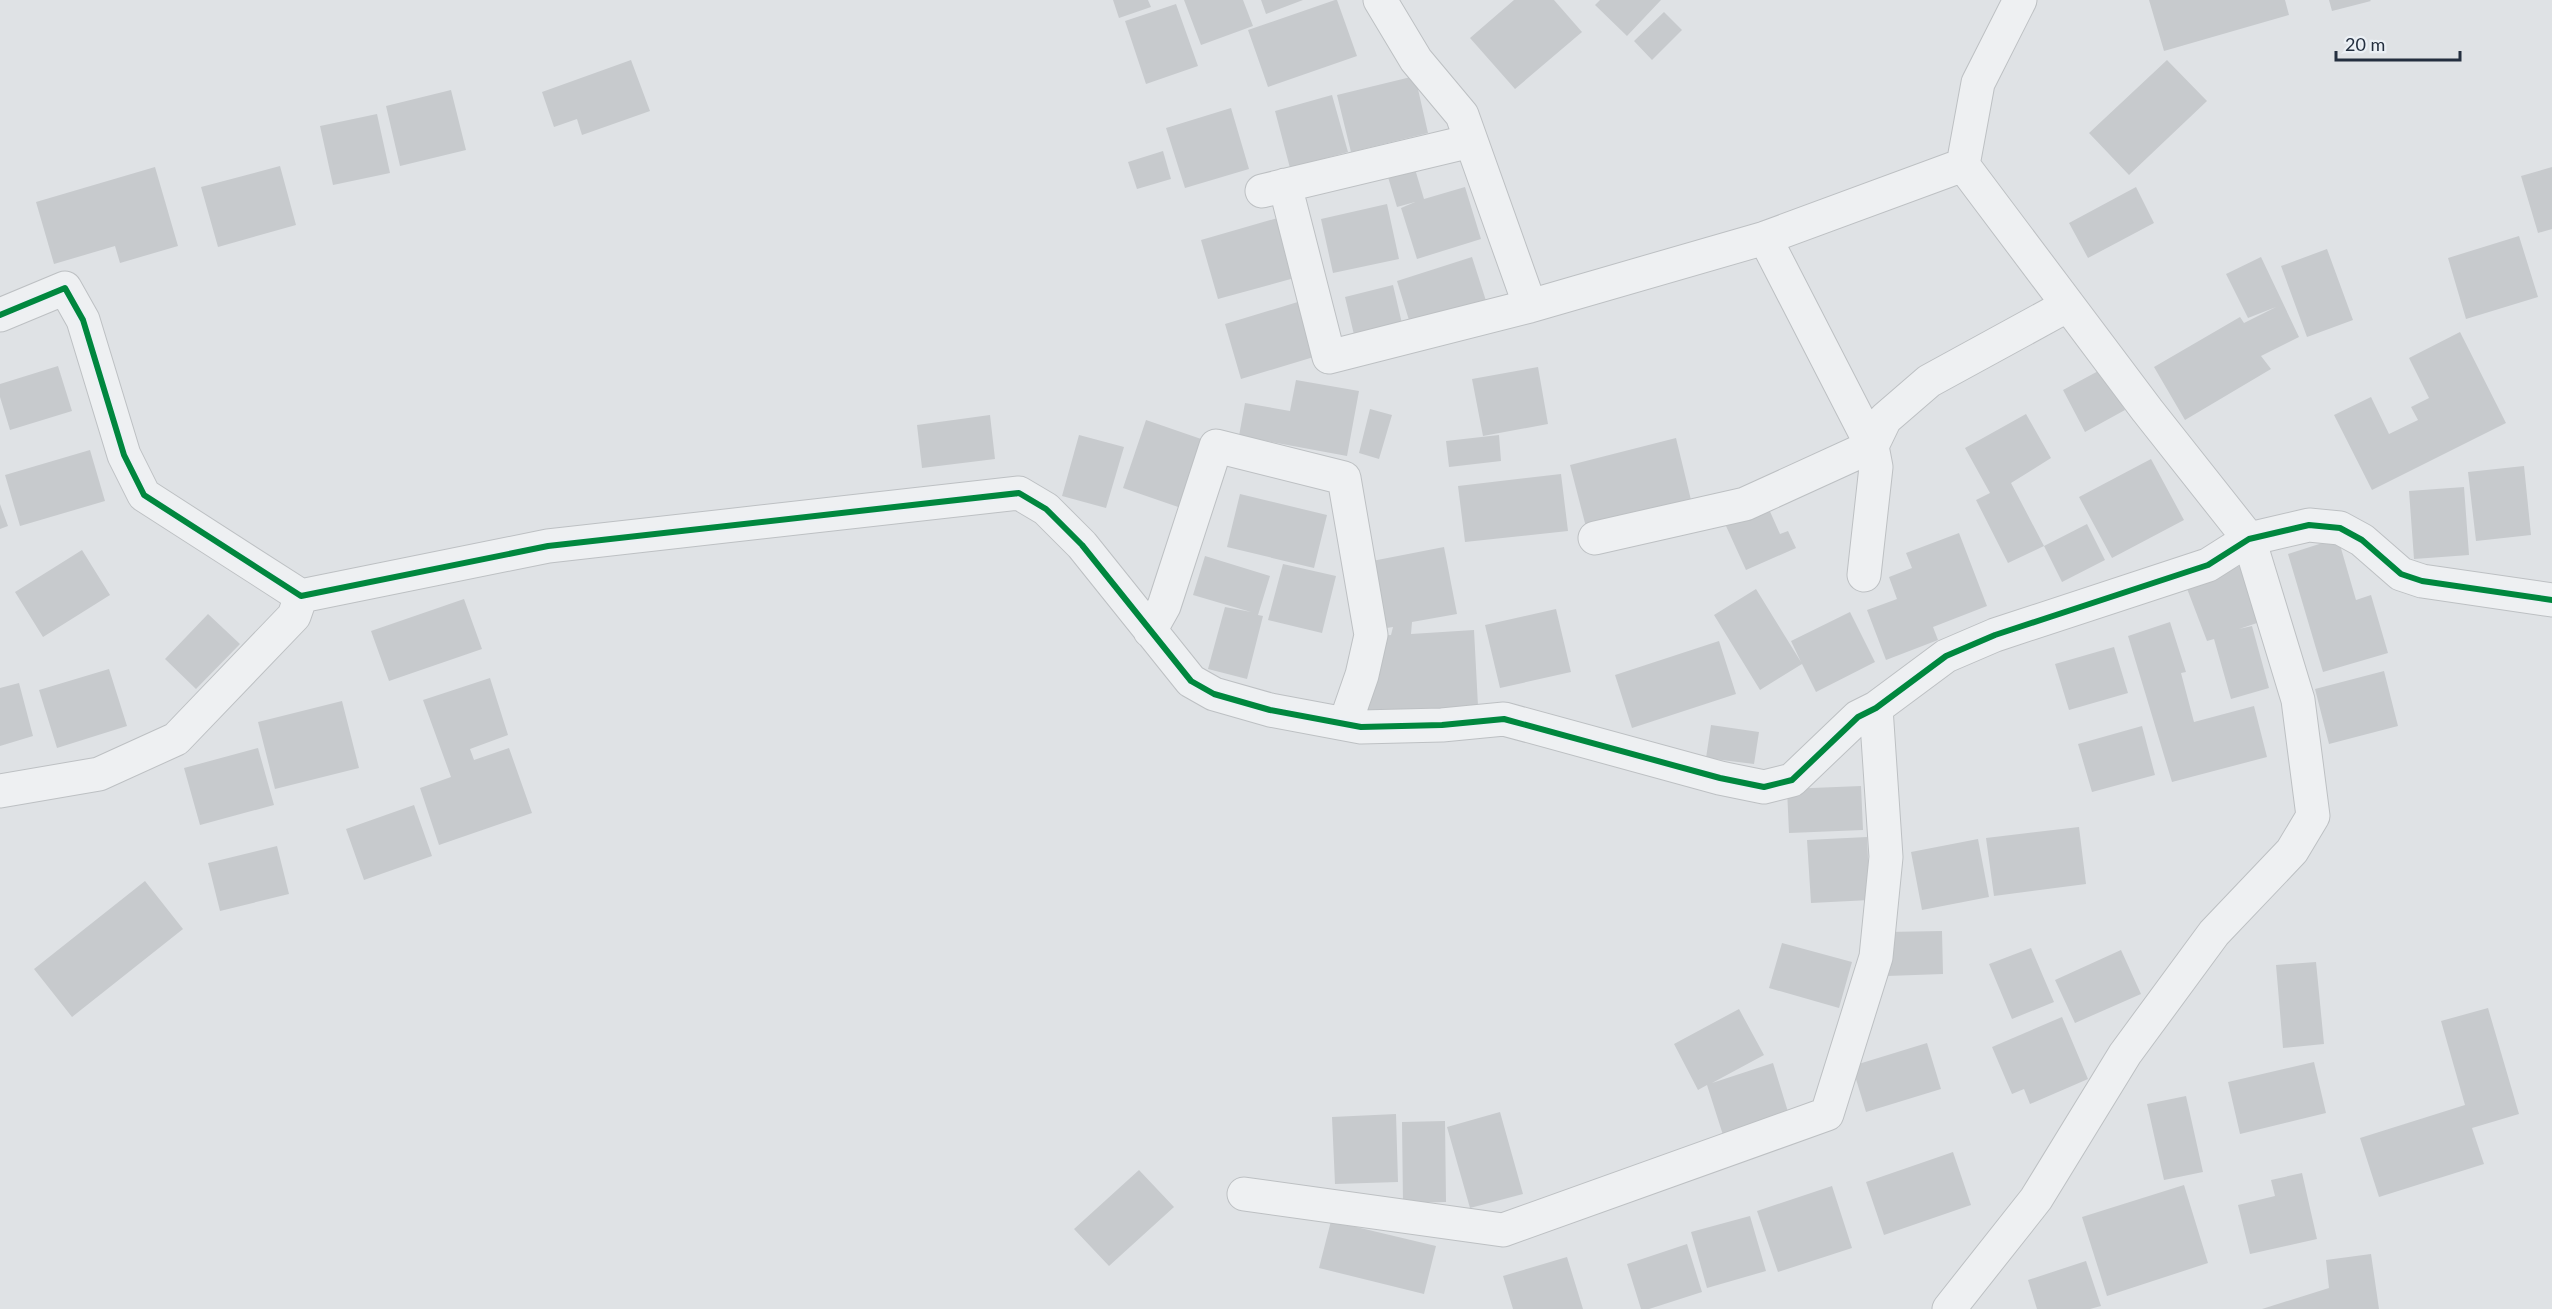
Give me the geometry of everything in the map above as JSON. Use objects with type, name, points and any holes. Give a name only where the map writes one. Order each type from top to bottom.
[{"type":"street","points":[[1380,0],[1416,60],[1462,115],[1530,306]]},
{"type":"street","points":[[1949,1309],[2036,1199],[2124,1054],[2214,933],[2292,851],[2313,816],[2298,700],[2250,539],[2147,410],[1963,165],[1978,83],[2020,0]]},
{"type":"street","points":[[1471,141],[1274,188],[1329,357],[1530,306],[1765,238],[1963,165]]},
{"type":"street","points":[[1765,238],[1872,446],[1876,467],[1864,575]]},
{"type":"street","points":[[0,315],[64,288],[83,320],[124,455],[144,495],[301,596],[548,546],[1019,493],[1046,509],[1082,545],[1191,681],[1214,694],[1270,710],[1360,727],[1431,725],[1504,719],[1720,778],[1764,787],[1792,780],[1858,717],[1876,708],[1946,656],[1995,635],[2208,565],[2250,539],[2309,525],[2340,528],[2362,540],[2401,574],[2412,578],[2552,600]]},
{"type":"street","points":[[1594,538],[1745,504],[1872,446],[1885,419],[1929,381],[2068,305]]},
{"type":"street","points":[[1150,631],[1164,606],[1216,446],[1344,478],[1371,635],[1362,675],[1345,724]]},
{"type":"street","points":[[0,791],[99,774],[176,739],[294,616],[301,596]]},
{"type":"street","points":[[1244,1194],[1503,1230],[1827,1114],[1876,957],[1886,857],[1876,708]]},
{"type":"building","points":[[1113,0],[1148,0],[1151,7],[1119,18]]},
{"type":"building","points":[[1184,0],[1243,0],[1253,26],[1201,45]]},
{"type":"building","points":[[1261,0],[1303,0],[1266,14]]},
{"type":"building","points":[[1337,0],[1357,56],[1268,87],[1248,30]]},
{"type":"building","points":[[1514,0],[1554,0],[1582,32],[1515,89],[1470,38]]},
{"type":"building","points":[[1600,0],[1661,0],[1627,36],[1595,5]]},
{"type":"building","points":[[2149,0],[2285,0],[2289,15],[2164,51]]},
{"type":"building","points":[[2329,0],[2370,0],[2371,1],[2332,11]]},
{"type":"building","points":[[1176,4],[1198,66],[1146,84],[1125,21]]},
{"type":"building","points":[[1664,12],[1682,30],[1652,60],[1634,41]]},
{"type":"building","points":[[631,60],[650,111],[582,135],[577,119],[554,127],[542,92]]},
{"type":"building","points":[[2167,60],[2207,101],[2129,175],[2089,133]]},
{"type":"building","points":[[1415,76],[1428,133],[1351,152],[1337,95]]},
{"type":"building","points":[[451,90],[466,150],[400,166],[386,106]]},
{"type":"building","points":[[1332,95],[1348,152],[1290,168],[1275,111]]},
{"type":"building","points":[[1231,108],[1249,169],[1185,188],[1166,128]]},
{"type":"building","points":[[377,114],[390,173],[333,185],[320,126]]},
{"type":"building","points":[[1163,151],[1171,179],[1137,189],[1128,162]]},
{"type":"building","points":[[280,166],[296,225],[218,247],[201,187]]},
{"type":"building","points":[[155,167],[178,246],[120,263],[115,246],[54,264],[36,202]]},
{"type":"building","points":[[2552,167],[2552,229],[2538,233],[2521,176]]},
{"type":"building","points":[[1415,169],[1424,199],[1465,187],[1481,239],[1417,259],[1401,208],[1415,202],[1397,207],[1388,177]]},
{"type":"building","points":[[2136,187],[2154,223],[2088,258],[2069,223]]},
{"type":"building","points":[[1387,204],[1399,259],[1333,273],[1321,219]]},
{"type":"building","points":[[1281,217],[1298,277],[1218,299],[1201,240]]},
{"type":"building","points":[[2519,236],[2538,297],[2466,319],[2448,258]]},
{"type":"building","points":[[2327,249],[2353,320],[2307,337],[2281,266]]},
{"type":"building","points":[[1472,257],[1488,307],[1412,330],[1397,281]]},
{"type":"building","points":[[2261,257],[2299,337],[2261,356],[2271,369],[2185,420],[2154,367],[2240,317],[2244,323],[2276,307],[2248,318],[2226,274]]},
{"type":"building","points":[[1393,285],[1404,332],[1356,343],[1345,297]]},
{"type":"building","points":[[1301,301],[1317,356],[1241,379],[1225,324]]},
{"type":"building","points":[[2460,332],[2506,423],[2372,490],[2334,415],[2371,397],[2389,434],[2418,420],[2411,407],[2429,398],[2409,358]]},
{"type":"building","points":[[58,366],[72,411],[10,430],[0,397],[0,384]]},
{"type":"building","points":[[1538,367],[1548,424],[1483,436],[1472,379]]},
{"type":"building","points":[[2102,369],[2125,410],[2085,432],[2063,390]]},
{"type":"building","points":[[1296,380],[1359,391],[1347,456],[1239,436],[1245,403],[1290,411]]},
{"type":"building","points":[[1370,409],[1392,415],[1379,459],[1359,453]]},
{"type":"building","points":[[2026,414],[2051,458],[2011,483],[2044,546],[2008,563],[1976,500],[1990,493],[1965,448]]},
{"type":"building","points":[[990,415],[995,459],[922,468],[917,425]]},
{"type":"building","points":[[1146,420],[1207,441],[1184,509],[1123,488]]},
{"type":"building","points":[[1079,435],[1124,447],[1106,508],[1062,496]]},
{"type":"building","points":[[1499,435],[1501,461],[1449,467],[1446,441]]},
{"type":"building","points":[[1676,438],[1691,500],[1586,527],[1570,465]]},
{"type":"building","points":[[90,450],[105,501],[20,526],[5,475]]},
{"type":"building","points":[[2151,459],[2184,520],[2112,558],[2079,497]]},
{"type":"building","points":[[2524,466],[2531,535],[2476,541],[2468,472]]},
{"type":"building","points":[[1561,474],[1568,531],[1465,542],[1458,486]]},
{"type":"building","points":[[2464,487],[2469,555],[2414,559],[2409,491]]},
{"type":"building","points":[[1240,494],[1327,515],[1314,568],[1227,547]]},
{"type":"building","points":[[0,504],[8,526],[0,529]]},
{"type":"building","points":[[1768,507],[1780,534],[1788,531],[1796,548],[1746,570],[1726,526]]},
{"type":"building","points":[[2087,524],[2105,560],[2062,582],[2044,546]]},
{"type":"building","points":[[1959,533],[1987,606],[1933,627],[1938,640],[1886,660],[1867,610],[1897,599],[1889,577],[1912,568],[1906,553]]},
{"type":"building","points":[[2338,538],[2356,600],[2371,595],[2388,653],[2323,672],[2288,554]]},
{"type":"building","points":[[1444,547],[1457,614],[1412,622],[1411,634],[1474,630],[1478,706],[1362,713],[1357,637],[1391,635],[1393,627],[1380,629],[1367,562]]},
{"type":"building","points":[[82,550],[110,595],[43,637],[15,592]]},
{"type":"building","points":[[1205,556],[1270,576],[1258,615],[1263,616],[1247,679],[1208,669],[1225,607],[1251,612],[1193,595]]},
{"type":"building","points":[[1283,564],[1336,576],[1322,633],[1268,620]]},
{"type":"building","points":[[2242,565],[2263,621],[2239,629],[2252,626],[2269,688],[2231,699],[2214,639],[2207,641],[2186,586]]},
{"type":"building","points":[[1756,589],[1801,662],[1791,641],[1850,612],[1875,662],[1816,692],[1802,664],[1760,690],[1714,615]]},
{"type":"building","points":[[464,599],[482,649],[389,681],[371,631]]},
{"type":"building","points":[[1556,609],[1571,672],[1500,688],[1485,625]]},
{"type":"building","points":[[208,614],[240,644],[196,689],[165,659]]},
{"type":"building","points":[[2170,622],[2186,672],[2181,673],[2194,722],[2254,706],[2267,757],[2172,782],[2128,636]]},
{"type":"building","points":[[1719,641],[1736,694],[1632,728],[1615,675]]},
{"type":"building","points":[[2114,647],[2128,693],[2069,710],[2055,664]]},
{"type":"building","points":[[109,669],[127,726],[57,748],[39,690]]},
{"type":"building","points":[[2384,671],[2398,726],[2329,744],[2315,689]]},
{"type":"building","points":[[490,678],[508,735],[470,749],[474,760],[509,748],[532,813],[439,845],[420,788],[451,777],[423,700]]},
{"type":"building","points":[[19,683],[33,736],[0,746],[0,688]]},
{"type":"building","points":[[342,701],[359,768],[275,789],[258,722]]},
{"type":"building","points":[[1711,725],[1759,732],[1754,764],[1706,758]]},
{"type":"building","points":[[2142,726],[2155,775],[2092,792],[2078,744]]},
{"type":"building","points":[[258,748],[274,805],[200,825],[184,768]]},
{"type":"building","points":[[1861,786],[1863,830],[1789,833],[1787,789]]},
{"type":"building","points":[[414,805],[432,856],[364,880],[346,829]]},
{"type":"building","points":[[2079,827],[2086,884],[1994,896],[1986,838]]},
{"type":"building","points":[[1867,837],[1870,900],[1811,903],[1807,840]]},
{"type":"building","points":[[1978,839],[1989,897],[1922,910],[1911,852]]},
{"type":"building","points":[[277,846],[289,894],[220,911],[208,863]]},
{"type":"building","points":[[145,881],[183,929],[72,1017],[34,969]]},
{"type":"building","points":[[1942,931],[1943,974],[1887,976],[1886,932]]},
{"type":"building","points":[[1782,943],[1852,962],[1839,1008],[1769,988]]},
{"type":"building","points":[[2031,948],[2054,1002],[2012,1019],[1989,964]]},
{"type":"building","points":[[2121,950],[2141,994],[2075,1023],[2055,980]]},
{"type":"building","points":[[2316,962],[2324,1044],[2283,1048],[2276,965]]},
{"type":"building","points":[[2488,1008],[2519,1114],[2472,1128],[2484,1164],[2379,1197],[2360,1138],[2465,1105],[2441,1021]]},
{"type":"building","points":[[1739,1009],[1764,1055],[1712,1083],[1773,1063],[1789,1115],[1723,1135],[1707,1085],[1698,1090],[1674,1044]]},
{"type":"building","points":[[2062,1017],[2088,1079],[2030,1104],[2024,1089],[2012,1094],[1992,1047]]},
{"type":"building","points":[[1927,1043],[1941,1089],[1866,1112],[1852,1066]]},
{"type":"building","points":[[2314,1062],[2326,1113],[2240,1134],[2228,1082]]},
{"type":"building","points":[[2186,1096],[2203,1172],[2164,1180],[2147,1104]]},
{"type":"building","points":[[1500,1112],[1523,1194],[1470,1208],[1447,1127]]},
{"type":"building","points":[[1396,1114],[1398,1182],[1335,1184],[1332,1117]]},
{"type":"building","points":[[1445,1121],[1446,1202],[1403,1203],[1402,1122]]},
{"type":"building","points":[[1953,1152],[1971,1205],[1884,1235],[1866,1182]]},
{"type":"building","points":[[1139,1170],[1174,1207],[1109,1266],[1074,1229]]},
{"type":"building","points":[[2302,1173],[2317,1239],[2250,1254],[2238,1205],[2275,1196],[2271,1180]]},
{"type":"building","points":[[2184,1185],[2208,1263],[2107,1296],[2082,1217]]},
{"type":"building","points":[[1832,1186],[1852,1248],[1778,1272],[1757,1211]]},
{"type":"building","points":[[1750,1216],[1766,1271],[1707,1288],[1691,1232]]},
{"type":"building","points":[[1331,1221],[1436,1246],[1424,1294],[1319,1268]]},
{"type":"building","points":[[1687,1244],[1702,1292],[1649,1309],[1641,1309],[1627,1264]]},
{"type":"building","points":[[2371,1254],[2379,1309],[2262,1309],[2329,1288],[2326,1260]]},
{"type":"building","points":[[1567,1257],[1583,1309],[1513,1309],[1503,1276]]},
{"type":"building","points":[[2086,1261],[2101,1306],[2090,1309],[2037,1309],[2028,1280]]},
{"type":"cycle path","points":[[0,315],[65,288],[83,320],[124,455],[144,495],[301,596],[548,546],[1019,493],[1046,509],[1082,545],[1191,681],[1214,694],[1270,710],[1361,727],[1442,725],[1504,719],[1720,778],[1764,787],[1792,780],[1858,717],[1876,708],[1946,656],[1995,635],[2208,565],[2249,539],[2309,525],[2340,528],[2362,540],[2401,574],[2422,581],[2552,600]]}]
